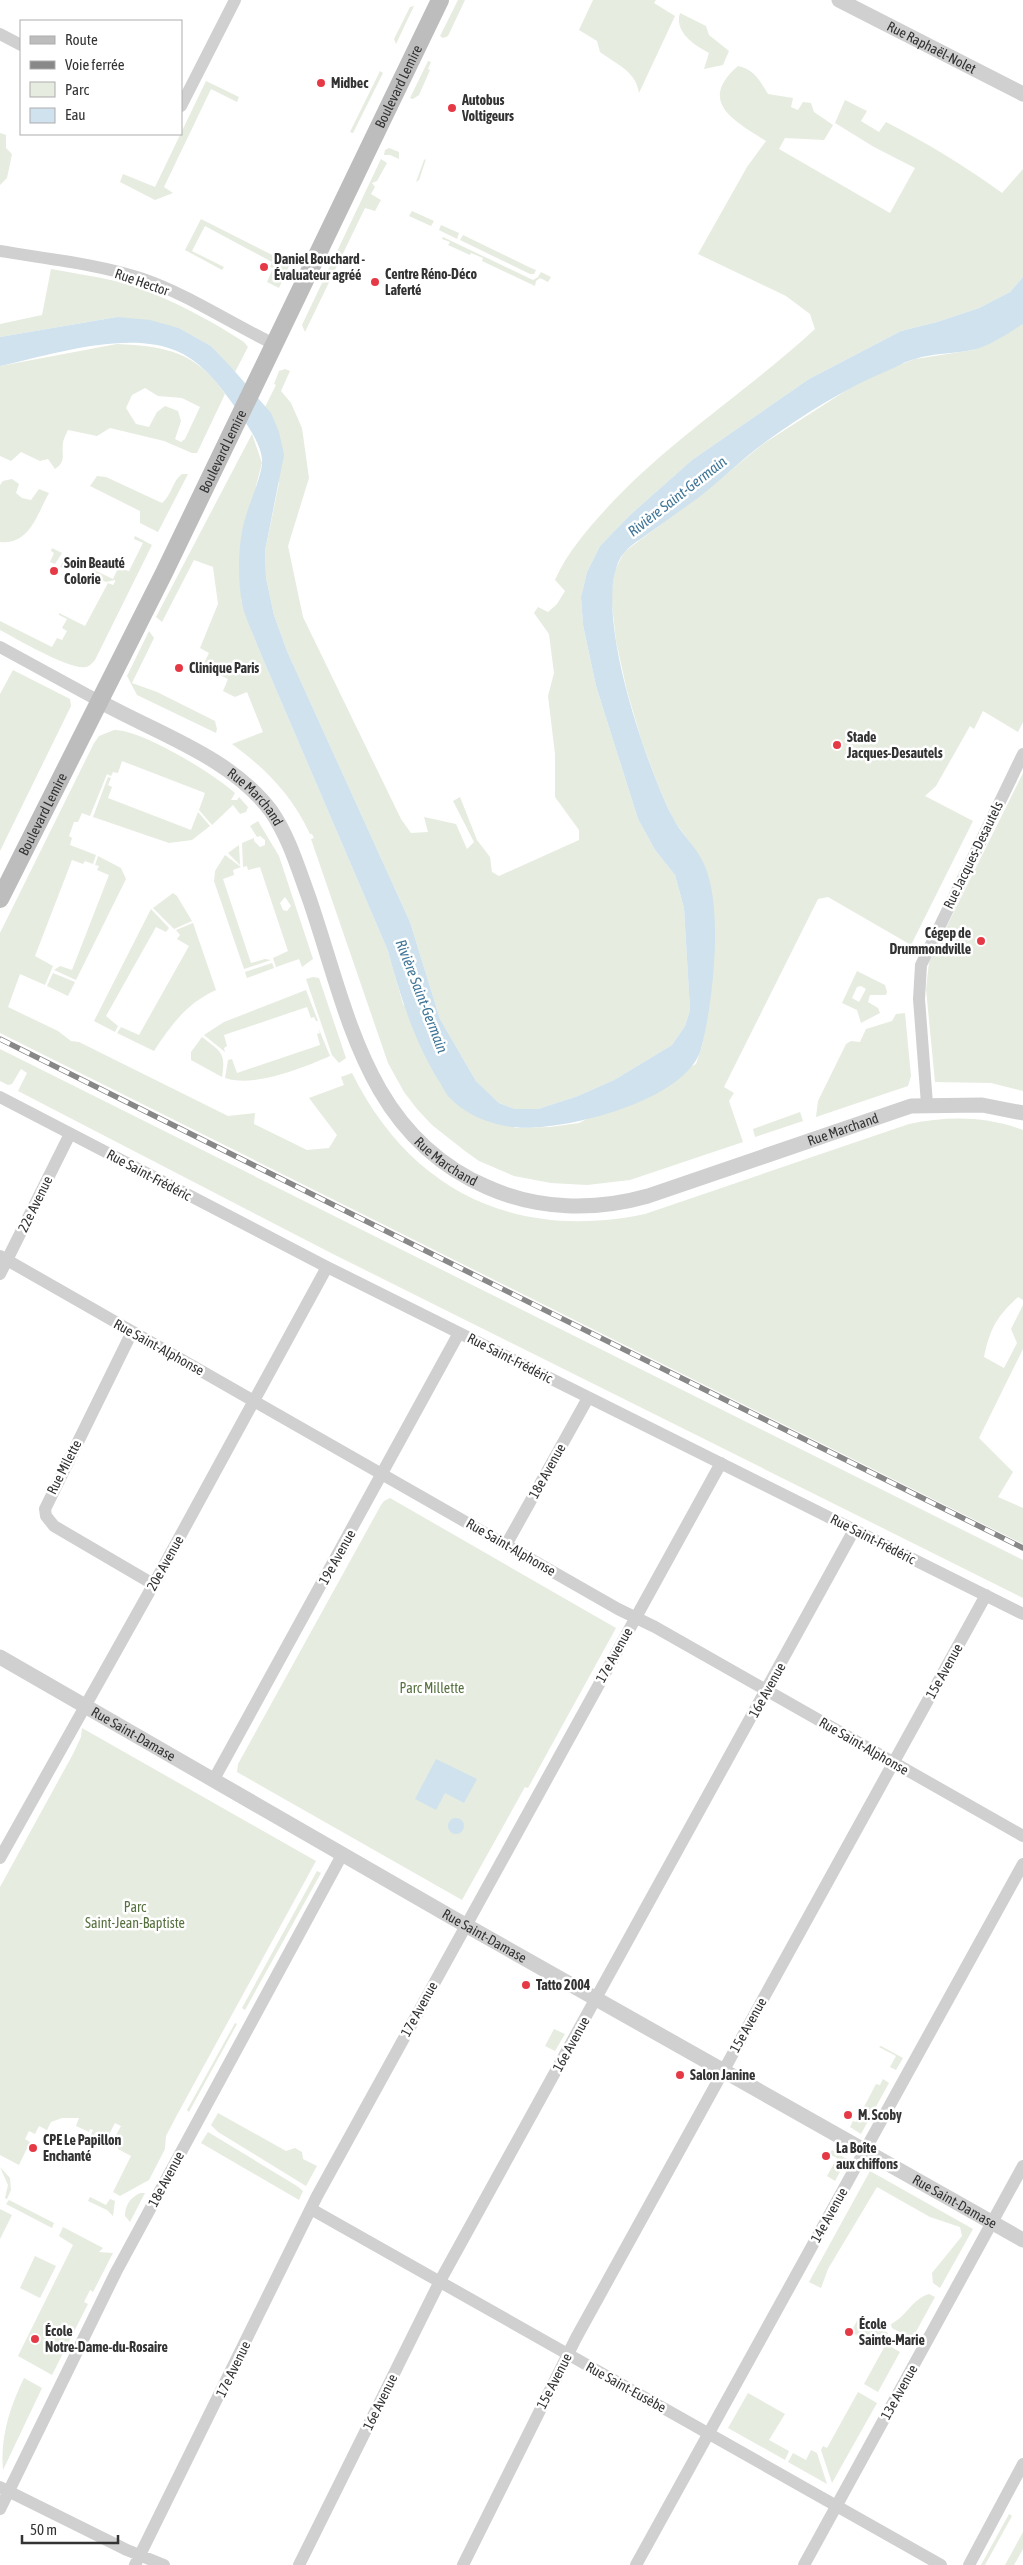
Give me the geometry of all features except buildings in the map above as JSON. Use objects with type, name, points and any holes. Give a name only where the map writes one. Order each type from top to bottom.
[{"type":"main road","name":"Boulevard Lemire","points":[[0,899],[232,430],[440,0]]},
{"type":"street","points":[[182,104],[235,0]]},
{"type":"street","name":"Rue Raphaël-Nolet","points":[[839,0],[1023,94]]},
{"type":"street","points":[[0,34],[20,44]]},
{"type":"street","name":"Rue Hector","points":[[0,251],[105,270],[143,279],[186,298],[274,344]]},
{"type":"street","points":[[0,647],[99,701]]},
{"type":"street","name":"Rue Marchand","points":[[99,701],[211,760],[245,784],[270,811],[293,854],[360,1052],[379,1092],[398,1120],[422,1145],[453,1170],[477,1183],[516,1198],[544,1204],[580,1206],[618,1203],[648,1196],[903,1108],[927,1104],[982,1105],[1023,1113]]},
{"type":"street","name":"Rue Jacques-Desautels","points":[[927,1104],[919,999],[921,965],[1023,754]]},
{"type":"street","name":"Rue Saint-Frédéric","points":[[0,1097],[326,1268],[1023,1614]]},
{"type":"street","name":"22e Avenue","points":[[0,1274],[4,1258],[70,1134]]},
{"type":"street","name":"Rue Saint-Alphonse","points":[[4,1258],[618,1609],[636,1616],[1023,1836]]},
{"type":"street","name":"20e Avenue","points":[[0,1858],[4,1840],[84,1707],[154,1584],[326,1268]]},
{"type":"street","name":"Rue Milette","points":[[132,1332],[45,1509],[48,1519],[54,1526],[154,1584]]},
{"type":"street","name":"19e Avenue","points":[[213,1781],[459,1333]]},
{"type":"street","name":"18e Avenue","points":[[506,1545],[588,1398]]},
{"type":"street","name":"17e Avenue","points":[[138,2560],[311,2209],[720,1463]]},
{"type":"street","name":"16e Avenue","points":[[299,2565],[440,2281],[854,1530]]},
{"type":"street","name":"15e Avenue","points":[[463,2565],[567,2354],[986,1596]]},
{"type":"street","name":"Rue Saint-Damase","points":[[0,1657],[342,1855],[1023,2240]]},
{"type":"street","name":"18e Avenue","points":[[0,2509],[4,2489],[116,2272],[342,1855]]},
{"type":"street","name":"14e Avenue","points":[[636,2565],[1023,1864]]},
{"type":"street","name":"13e Avenue","points":[[804,2565],[1023,2166]]},
{"type":"street","name":"Rue Saint-Eusèbe","points":[[311,2209],[941,2565]]},
{"type":"street","points":[[968,2565],[1023,2464]]},
{"type":"street","points":[[4,2489],[138,2560],[164,2565]]},
{"type":"green space","points":[[458,0],[465,0],[448,36],[443,38],[440,36]]},
{"type":"green space","points":[[593,0],[656,0],[654,3],[675,16],[639,93],[637,85],[630,74],[619,64],[600,52],[597,41],[579,30]]},
{"type":"green space","points":[[414,6],[396,44],[394,39],[410,7]]},
{"type":"green space","points":[[680,13],[706,26],[709,35],[729,51],[723,65],[704,69],[709,53],[692,42],[683,32],[679,20]]},
{"type":"green space","points":[[428,61],[431,62],[428,69],[430,70],[419,95],[413,99],[410,98]]},
{"type":"green space","points":[[738,66],[752,73],[768,94],[793,98],[791,107],[798,110],[803,102],[811,103],[814,112],[833,125],[824,140],[785,138],[779,149],[890,213],[915,168],[874,147],[835,123],[845,100],[867,111],[861,121],[879,132],[886,122],[946,155],[1002,193],[1023,169],[1023,277],[1010,292],[979,308],[937,322],[901,331],[809,379],[692,460],[630,515],[600,546],[587,572],[581,597],[583,625],[596,686],[638,819],[655,850],[675,875],[684,908],[690,1010],[685,1026],[672,1045],[614,1080],[578,1096],[538,1109],[515,1109],[499,1103],[476,1081],[440,1019],[410,922],[287,651],[274,615],[266,578],[265,551],[279,483],[265,407],[276,385],[274,384],[279,371],[285,369],[290,371],[281,391],[291,403],[302,428],[309,478],[288,546],[303,617],[401,819],[411,833],[428,832],[424,817],[456,824],[467,849],[474,842],[453,801],[460,797],[477,840],[490,857],[492,872],[499,876],[579,840],[579,830],[555,797],[555,754],[548,696],[554,673],[549,634],[534,613],[538,607],[548,612],[557,604],[565,591],[555,580],[565,561],[591,526],[630,484],[655,461],[763,374],[815,329],[810,314],[786,296],[698,254],[747,167],[766,141],[733,118],[720,101],[720,90],[726,79]]},
{"type":"green space","points":[[380,71],[383,73],[353,133],[350,132]]},
{"type":"green space","points":[[206,81],[239,97],[237,102],[211,89],[164,187],[173,193],[155,200],[120,182],[123,174],[155,187],[180,135],[182,135],[182,131]]},
{"type":"green space","points":[[0,133],[6,135],[6,148],[12,154],[7,178],[0,185]]},
{"type":"green space","points":[[389,148],[399,152],[399,159],[390,155],[384,155],[385,150]]},
{"type":"green space","points":[[381,159],[387,163],[377,181],[372,183],[375,187],[371,194],[381,200],[375,211],[365,208],[305,332],[302,325]]},
{"type":"green space","points":[[426,159],[419,180],[416,182],[424,160]]},
{"type":"green space","points":[[412,211],[434,221],[431,226],[409,216]]},
{"type":"green space","points":[[201,219],[290,264],[279,288],[267,282],[273,268],[270,267],[272,262],[205,226],[192,251],[224,267],[222,270],[185,250]]},
{"type":"green space","points":[[441,225],[459,233],[457,239],[439,230]]},
{"type":"green space","points":[[463,235],[536,270],[534,274],[530,274],[460,240]]},
{"type":"green space","points":[[443,237],[533,280],[541,272],[551,277],[548,282],[540,278],[536,281],[535,286],[482,261],[483,258],[471,253],[470,255],[448,245],[450,242],[442,239]]},
{"type":"green space","points":[[51,269],[115,281],[149,292],[198,315],[244,342],[248,347],[235,372],[211,346],[179,328],[117,317],[0,337],[0,324],[42,315]]},
{"type":"green space","points":[[1023,324],[1023,722],[1018,732],[983,711],[974,729],[970,726],[936,786],[925,796],[973,821],[911,945],[828,897],[818,899],[724,1087],[734,1093],[729,1101],[743,1142],[630,1180],[587,1185],[551,1183],[514,1176],[479,1161],[432,1125],[404,1092],[388,1063],[311,839],[314,838],[295,807],[277,784],[256,763],[232,744],[263,732],[247,692],[235,697],[223,691],[228,679],[202,667],[209,653],[200,648],[218,604],[213,567],[194,560],[162,622],[156,617],[252,434],[262,463],[256,486],[241,600],[257,645],[388,951],[403,1004],[515,1128],[550,1127],[579,1123],[696,1064],[702,1046],[714,950],[714,910],[693,847],[673,819],[658,785],[642,742],[627,691],[616,641],[611,595],[615,570],[624,552],[697,498],[763,444],[864,379],[915,359],[973,350],[995,341]]},
{"type":"green space","points":[[117,344],[134,345],[165,350],[191,360],[214,380],[225,394],[197,453],[192,453],[164,441],[110,428],[97,436],[68,430],[63,442],[61,463],[55,469],[48,459],[40,461],[21,452],[11,461],[0,456],[0,366]],"holes":[[[145,388],[158,396],[182,398],[200,407],[185,439],[181,442],[175,439],[181,421],[178,411],[165,406],[157,412],[149,427],[136,424],[126,408],[132,395]]]},
{"type":"green space","points":[[182,474],[188,474],[158,532],[140,523],[140,511],[90,486],[97,476],[106,477],[162,503],[176,480]]},
{"type":"green space","points":[[12,479],[19,484],[16,493],[22,498],[31,500],[39,489],[49,493],[36,519],[26,533],[19,539],[10,542],[0,542],[0,485],[3,481]]},
{"type":"green space","points":[[135,536],[152,545],[95,660],[90,665],[78,667],[68,664],[0,630],[0,621],[52,647],[57,638],[62,640],[67,631],[62,628],[67,619],[59,615],[59,613],[85,626],[108,583],[113,585],[115,582],[115,580],[106,582],[92,575],[94,570],[113,579],[118,568],[129,571],[143,543],[134,539]]},
{"type":"green space","points":[[52,548],[62,553],[55,564],[50,562],[54,553],[51,551]]},
{"type":"green space","points":[[66,555],[87,565],[84,571],[68,563],[65,569],[60,567]]},
{"type":"green space","points":[[149,631],[154,638],[132,683],[157,692],[215,721],[216,733],[137,695],[127,676]]},
{"type":"green space","points":[[13,670],[70,699],[71,706],[0,851],[0,694]]},
{"type":"green space","points":[[114,730],[126,732],[159,744],[195,764],[235,793],[231,800],[237,800],[239,797],[248,807],[246,812],[240,814],[233,805],[212,825],[199,810],[205,793],[122,761],[118,773],[113,772],[111,776],[107,774],[90,816],[82,813],[78,822],[74,822],[69,836],[72,838],[70,845],[96,855],[93,864],[85,861],[83,864],[72,860],[35,956],[53,966],[45,985],[20,974],[8,1007],[58,1031],[71,1041],[79,1042],[228,1116],[255,1113],[254,1124],[307,1150],[329,1148],[337,1135],[309,1098],[344,1085],[341,1077],[352,1073],[376,1114],[405,1149],[437,1177],[472,1198],[511,1213],[553,1220],[598,1221],[645,1214],[909,1124],[924,1121],[967,1119],[995,1122],[1023,1130],[1023,1300],[1018,1297],[999,1317],[989,1339],[984,1357],[1004,1368],[1017,1343],[1011,1329],[1023,1305],[1023,1349],[979,1438],[1013,1472],[998,1497],[1023,1508],[1023,1544],[0,1033],[0,933],[94,743],[99,736]]},
{"type":"green space","name":"Cégep de Drummondville","points":[[1023,773],[1023,1091],[991,1083],[935,1082],[926,989],[929,962]]},
{"type":"green space","points":[[108,777],[111,778],[108,785],[112,787],[108,798],[191,830],[198,812],[210,826],[192,840],[169,843],[93,817]]},
{"type":"green space","points":[[258,821],[279,856],[313,959],[302,967],[299,959],[276,967],[273,958],[288,951],[260,867],[248,870],[247,866],[243,867],[242,843],[254,838],[254,841],[260,847],[265,845],[265,840],[260,836],[257,837],[250,826]],"holes":[[[285,897],[291,906],[287,911],[283,910],[280,903]]]},
{"type":"green space","points":[[239,845],[240,865],[228,853]]},
{"type":"green space","points":[[225,855],[241,867],[233,870],[234,875],[223,879],[251,963],[265,959],[271,960],[244,969],[214,881],[215,871]]},
{"type":"green space","points":[[98,856],[121,868],[126,879],[76,980],[54,970],[60,966],[72,970],[109,875],[97,870],[99,866],[95,865]]},
{"type":"green space","points":[[173,893],[177,896],[192,921],[174,929],[153,908]]},
{"type":"green space","points":[[151,909],[169,928],[166,932],[156,927],[106,1016],[118,1026],[115,1032],[94,1021]]},
{"type":"green space","points":[[193,923],[216,990],[196,1001],[188,1008],[167,1032],[154,1051],[117,1033],[121,1027],[139,1035],[189,946],[177,939],[180,935],[176,930]]},
{"type":"green space","points":[[272,963],[274,968],[247,978],[245,972]]},
{"type":"green space","points":[[857,971],[885,985],[886,995],[870,995],[868,1002],[878,1008],[880,1013],[861,1023],[857,1010],[842,1003]],"holes":[[[861,986],[866,989],[859,1002],[852,998],[857,987]]]},
{"type":"green space","points":[[53,973],[75,982],[68,996],[47,986]]},
{"type":"green space","points":[[319,978],[346,1058],[339,1063],[332,1055],[306,979]]},
{"type":"green space","points":[[306,990],[318,1021],[314,1017],[311,1018],[307,1007],[224,1035],[227,1046],[224,1048],[225,1052],[204,1035],[224,1022]]},
{"type":"green space","points":[[905,1013],[911,1076],[908,1086],[816,1117],[818,1101],[846,1044],[851,1041],[860,1042],[866,1029],[892,1021],[896,1014]]},
{"type":"green space","points":[[318,1027],[330,1056],[292,1071],[263,1079],[236,1080],[225,1078],[228,1060],[232,1059],[237,1073],[320,1045],[317,1034],[320,1033]]},
{"type":"green space","points":[[202,1037],[221,1053],[223,1062],[222,1077],[191,1060],[191,1052]]},
{"type":"green space","points":[[0,1049],[1023,1560],[1023,1598],[331,1253],[18,1091],[27,1073],[21,1069],[12,1084],[8,1085],[0,1081]]},
{"type":"green space","points":[[800,1112],[803,1121],[755,1137],[753,1129]]},
{"type":"green space","name":"Parc Millette","points":[[390,1498],[616,1628],[528,1788],[525,1787],[462,1900],[237,1772],[238,1764],[381,1505]]},
{"type":"green space","name":"Parc Saint-Jean-Baptiste","points":[[82,1728],[316,1861],[166,2136],[165,2149],[149,2180],[120,2196],[113,2192],[131,2156],[118,2149],[119,2144],[115,2137],[121,2126],[115,2123],[106,2140],[99,2136],[98,2139],[95,2138],[98,2133],[96,2132],[93,2137],[91,2135],[93,2130],[90,2129],[89,2132],[76,2126],[79,2118],[62,2118],[51,2122],[47,2130],[39,2126],[35,2134],[29,2131],[25,2139],[30,2142],[19,2165],[0,2155],[0,1887],[73,1754],[81,1737]]},
{"type":"green space","points":[[317,1871],[321,1873],[245,2010],[242,2008]]},
{"type":"green space","points":[[235,2023],[237,2024],[189,2112],[187,2110]]},
{"type":"green space","points":[[554,2029],[565,2034],[555,2051],[545,2046]]},
{"type":"green space","points":[[881,2046],[903,2058],[896,2070],[890,2067],[896,2056],[879,2047]]},
{"type":"green space","points":[[883,2079],[889,2083],[861,2134],[850,2127],[853,2121],[856,2122],[876,2084],[880,2085]]},
{"type":"green space","points":[[218,2113],[286,2151],[295,2148],[302,2152],[303,2159],[317,2166],[306,2186],[218,2132],[211,2125]]},
{"type":"green space","points":[[208,2132],[297,2186],[303,2191],[299,2200],[201,2143]]},
{"type":"green space","points":[[832,2150],[847,2159],[835,2181],[827,2176],[837,2158],[829,2154]]},
{"type":"green space","points":[[0,2167],[10,2178],[11,2190],[7,2199],[5,2198],[8,2185]]},
{"type":"green space","points":[[870,2171],[973,2229],[940,2288],[933,2283],[932,2273],[962,2236],[960,2227],[930,2217],[877,2187],[828,2269],[821,2288],[809,2282]]},
{"type":"green space","points":[[140,2193],[145,2193],[130,2222],[125,2216],[127,2205],[133,2197]]},
{"type":"green space","points":[[90,2197],[106,2205],[110,2199],[115,2201],[113,2216],[107,2210],[88,2201]]},
{"type":"green space","points":[[9,2200],[54,2223],[52,2228],[6,2204]]},
{"type":"green space","points":[[0,2209],[12,2215],[0,2239]]},
{"type":"green space","points":[[63,2227],[103,2248],[99,2252],[113,2253],[93,2292],[90,2290],[84,2302],[88,2304],[52,2375],[18,2356],[73,2245],[59,2236]]},
{"type":"green space","points":[[35,2256],[56,2266],[40,2298],[20,2288]]},
{"type":"green space","points":[[929,2294],[935,2297],[912,2339],[892,2328],[891,2324],[901,2317],[918,2299]]},
{"type":"green space","points":[[859,2317],[888,2333],[880,2347],[851,2332]]},
{"type":"green space","points":[[886,2344],[900,2352],[878,2392],[864,2384]]},
{"type":"green space","points":[[24,2378],[42,2388],[3,2470],[3,2446],[7,2422]]},
{"type":"green space","points":[[858,2392],[877,2403],[832,2483],[821,2450],[823,2446],[827,2448]]},
{"type":"green space","points":[[748,2393],[785,2414],[769,2440],[789,2451],[785,2460],[728,2428]]},
{"type":"green space","points":[[811,2450],[817,2453],[827,2484],[788,2462],[793,2453],[806,2460]]},
{"type":"green space","points":[[1009,2514],[1012,2516],[985,2565],[981,2565]]},
{"type":"green space","points":[[1023,2532],[1023,2549],[1014,2565],[1005,2565]]},
{"type":"water","name":"Rivière Saint-Germain","points":[[1023,277],[1023,324],[985,346],[912,360],[840,394],[809,412],[764,443],[698,498],[633,544],[623,554],[614,577],[612,608],[625,684],[636,724],[661,793],[675,822],[701,857],[710,882],[714,905],[715,930],[709,1007],[701,1049],[691,1068],[672,1084],[648,1098],[619,1110],[589,1119],[533,1128],[512,1127],[495,1123],[469,1113],[454,1102],[428,1063],[414,1032],[402,1000],[388,951],[257,645],[244,610],[239,579],[241,538],[245,519],[261,472],[262,458],[253,434],[235,407],[204,369],[179,352],[159,346],[137,343],[114,343],[90,346],[0,366],[0,337],[117,317],[150,320],[179,328],[211,346],[271,413],[279,432],[284,455],[265,551],[266,578],[274,615],[287,651],[410,922],[440,1019],[476,1081],[499,1103],[515,1109],[538,1109],[578,1096],[614,1080],[672,1045],[685,1026],[690,1010],[684,908],[675,875],[655,850],[638,819],[596,686],[583,625],[581,597],[587,572],[600,546],[630,515],[692,460],[809,379],[901,331],[937,322],[979,308],[1010,292]]},
{"type":"water","points":[[436,1759],[477,1779],[464,1803],[445,1793],[436,1810],[415,1799]]},
{"type":"water","points":[[453,1818],[459,1818],[464,1823],[462,1832],[453,1834],[448,1829],[448,1823]]},
{"type":"railway","points":[[0,1039],[1023,1548]]},
{"type":"place","name":"Midbec","points":[[321,83]]},
{"type":"place","name":"Autobus Voltigeurs","points":[[452,108]]},
{"type":"place","name":"Daniel Bouchard - Évaluateur agréé","points":[[264,267]]},
{"type":"place","name":"Centre Réno-Déco Laferté","points":[[375,282]]},
{"type":"place","name":"Soin Beauté Colorie","points":[[54,571]]},
{"type":"place","name":"Clinique Paris","points":[[179,668]]},
{"type":"place","name":"Stade Jacques-Desautels","points":[[837,745]]},
{"type":"place","name":"Cégep de Drummondville","points":[[981,941]]},
{"type":"place","name":"Tatto 2004","points":[[526,1985]]},
{"type":"place","name":"Salon Janine","points":[[680,2075]]},
{"type":"place","name":"M. Scoby","points":[[848,2115]]},
{"type":"place","name":"CPE Le Papillon Enchanté","points":[[33,2148]]},
{"type":"place","name":"La Boîte aux chiffons","points":[[826,2156]]},
{"type":"place","name":"École Sainte-Marie","points":[[849,2332]]},
{"type":"place","name":"École Notre-Dame-du-Rosaire","points":[[35,2339]]}]
